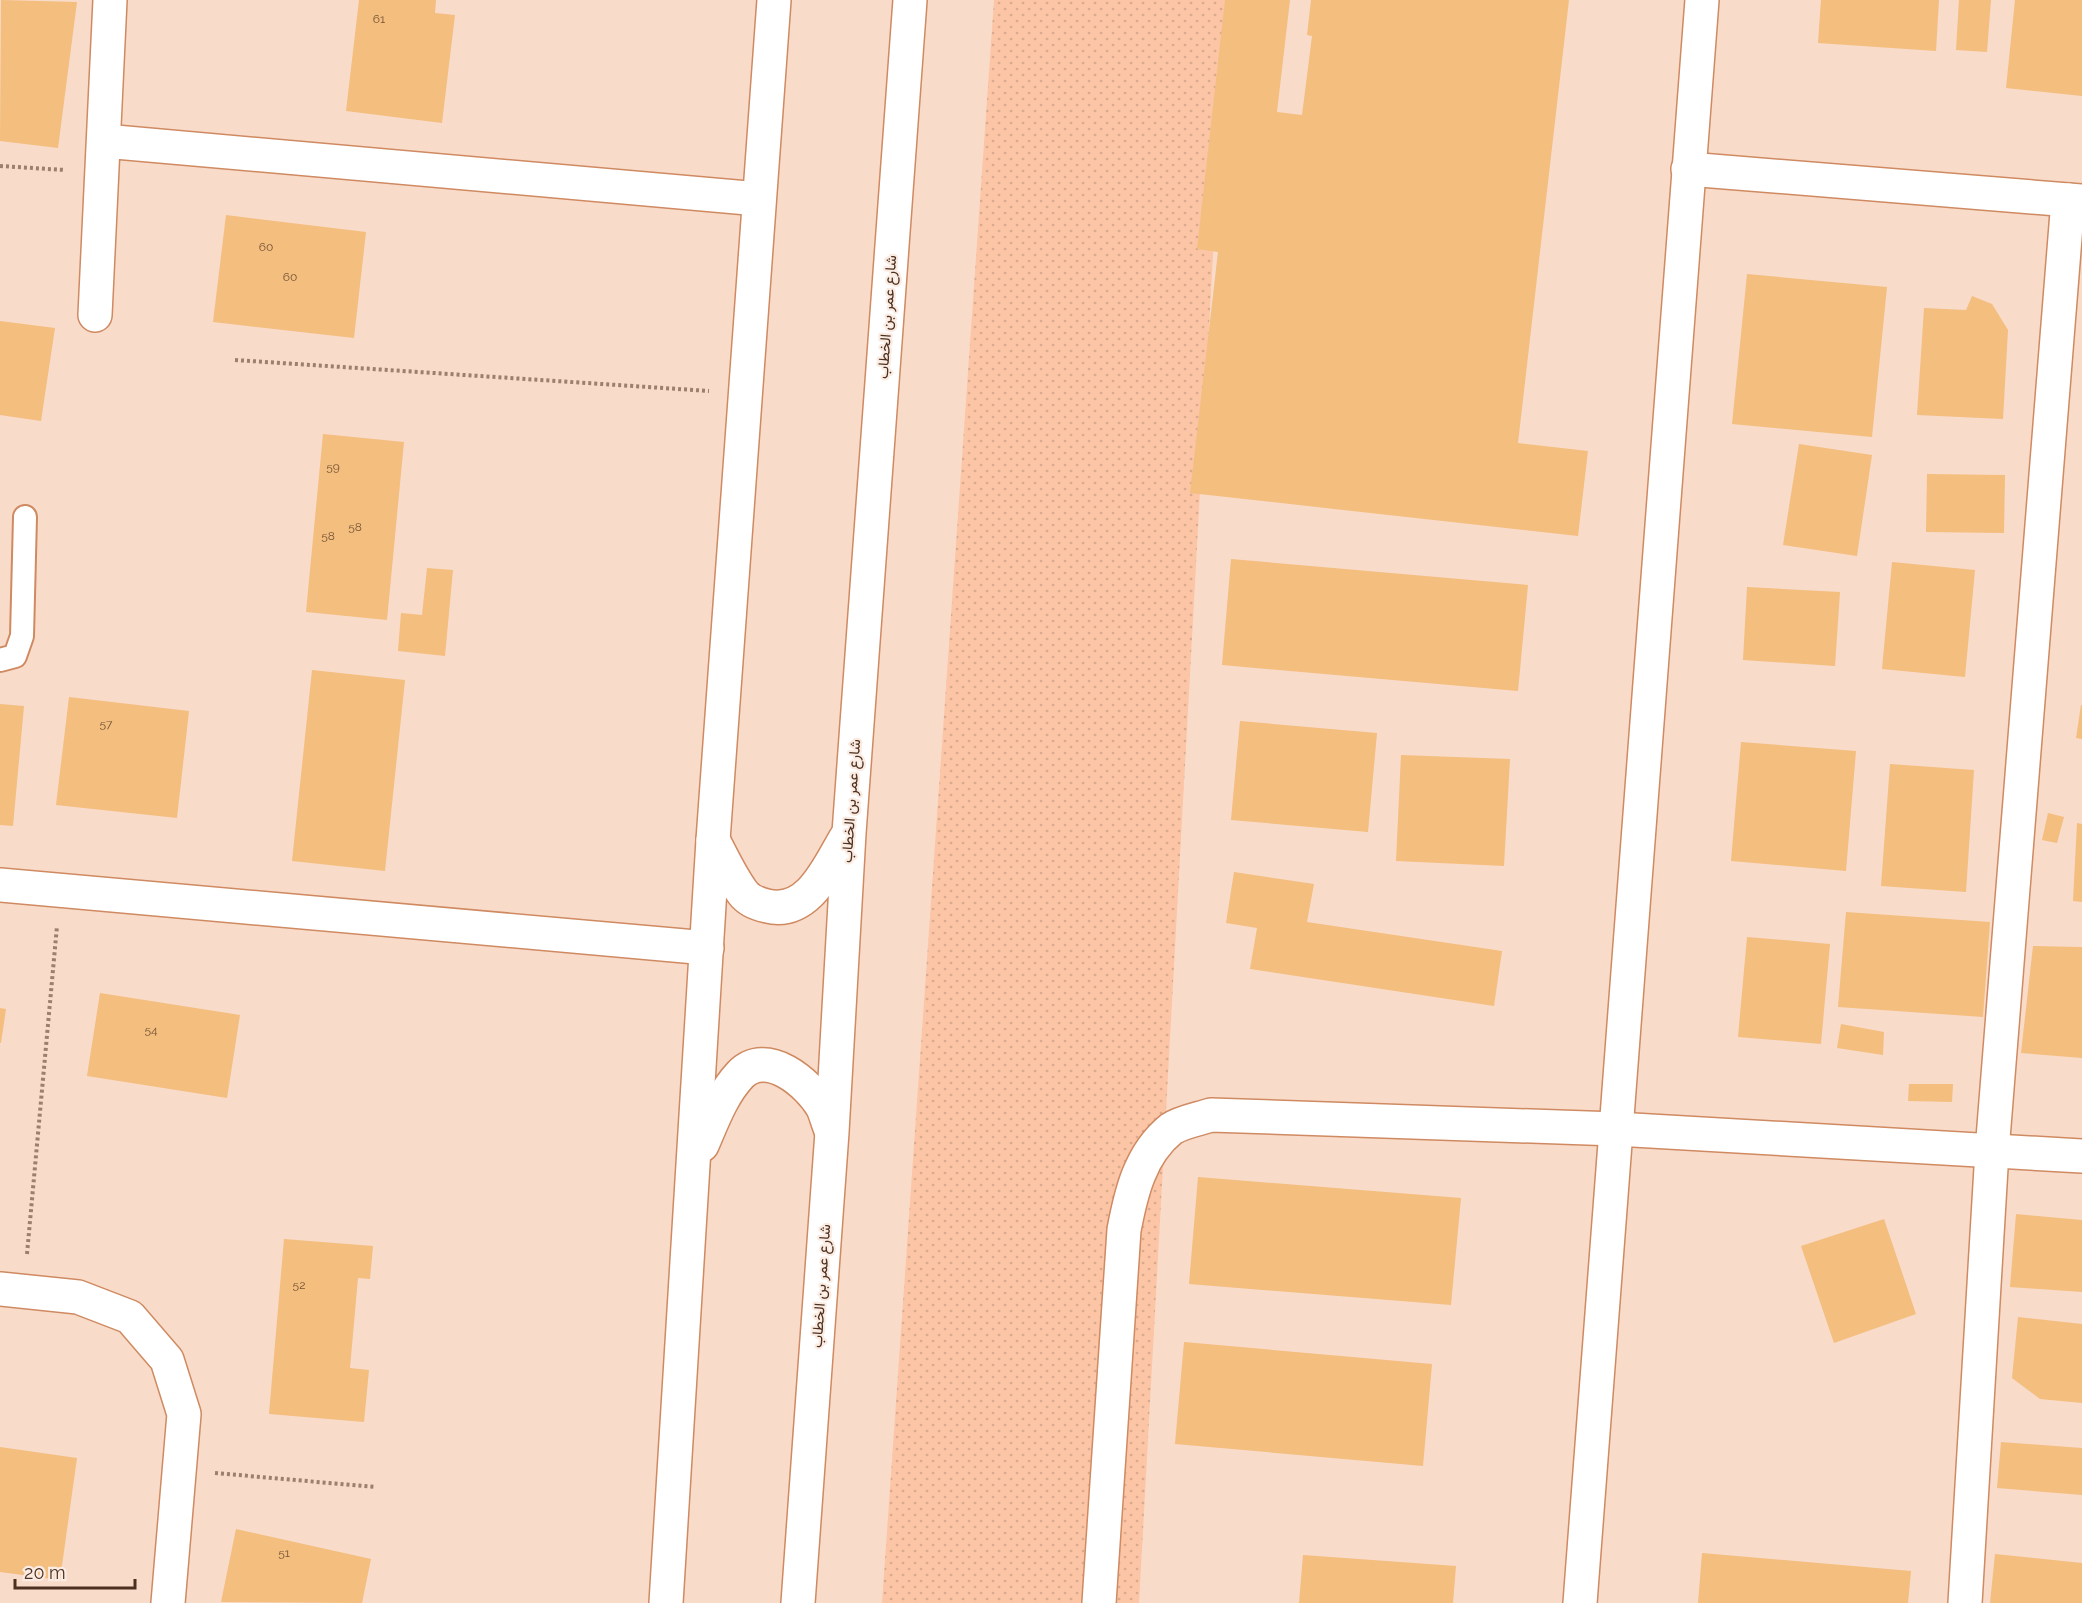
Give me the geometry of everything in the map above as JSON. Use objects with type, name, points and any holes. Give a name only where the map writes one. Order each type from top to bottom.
[{"type":"street","points":[[95,315],[110,0]]},
{"type":"street","points":[[666,1603],[713,840],[774,0]]},
{"type":"street","name":"شارع عمر بن الخطاب","points":[[798,1603],[832,1132],[849,833],[910,0]]},
{"type":"street","points":[[1580,1603],[1702,0]]},
{"type":"street","points":[[103,157],[759,199]]},
{"type":"street","points":[[1688,169],[2075,200],[1992,1151],[1965,1603]]},
{"type":"street","points":[[713,840],[744,895],[755,903],[777,909],[797,904],[807,896],[824,875],[849,833]]},
{"type":"street","points":[[0,885],[707,948]]},
{"type":"street","points":[[694,1165],[716,1112],[741,1074],[752,1067],[777,1066],[808,1088],[822,1108],[832,1132]]},
{"type":"street","points":[[1099,1603],[1124,1230],[1138,1172],[1152,1149],[1172,1128],[1211,1115],[1616,1129],[2082,1156]]},
{"type":"street","points":[[12,1289],[78,1297],[130,1317],[167,1360],[184,1414],[168,1603]]},
{"type":"lane","points":[[0,660],[15,656],[22,636],[25,517]]},
{"type":"path","points":[[0,166],[103,157]]},
{"type":"path","points":[[235,360],[745,393]]},
{"type":"path","points":[[12,1289],[60,890]]},
{"type":"path","points":[[178,1470],[375,1487]]},
{"type":"shaded area","points":[[994,0],[1227,0],[1139,1603],[882,1603]]},
{"type":"building","points":[[1,0],[77,2],[58,148],[0,141]]},
{"type":"building","points":[[359,0],[436,0],[435,13],[455,15],[442,123],[346,111]]},
{"type":"building","points":[[1225,0],[1290,0],[1277,112],[1302,115],[1312,36],[1307,35],[1311,0],[1569,0],[1518,443],[1588,451],[1578,536],[1190,493],[1218,252],[1197,249]]},
{"type":"building","points":[[1821,0],[1939,0],[1936,51],[1818,43]]},
{"type":"building","points":[[1959,0],[1991,0],[1987,52],[1956,50]]},
{"type":"building","points":[[2015,0],[2082,0],[2082,96],[2006,88]]},
{"type":"building","points":[[226,215],[366,232],[354,338],[213,322]]},
{"type":"building","points":[[1747,274],[1887,287],[1872,437],[1732,424]]},
{"type":"building","points":[[1972,296],[1992,304],[2008,330],[2003,419],[1917,415],[1924,308],[1966,310]]},
{"type":"building","points":[[0,321],[55,328],[41,421],[0,415]]},
{"type":"building","points":[[323,434],[404,442],[387,620],[306,612]]},
{"type":"building","points":[[1799,444],[1872,455],[1857,556],[1783,545]]},
{"type":"building","points":[[1927,474],[2005,475],[2004,533],[1926,532]]},
{"type":"building","points":[[1231,559],[1528,585],[1518,691],[1222,665]]},
{"type":"building","points":[[1892,562],[1975,570],[1965,677],[1882,669]]},
{"type":"building","points":[[427,568],[453,570],[445,656],[398,651],[401,613],[422,615]]},
{"type":"building","points":[[1747,587],[1840,592],[1835,666],[1743,660]]},
{"type":"building","points":[[312,670],[405,680],[385,871],[292,861]]},
{"type":"building","points":[[69,697],[189,711],[177,818],[56,805]]},
{"type":"building","points":[[0,704],[24,706],[13,826],[0,825]]},
{"type":"building","points":[[2082,705],[2082,739],[2076,738]]},
{"type":"building","points":[[1240,721],[1377,733],[1368,832],[1231,820]]},
{"type":"building","points":[[1741,742],[1856,751],[1846,871],[1731,861]]},
{"type":"building","points":[[1401,755],[1510,759],[1504,866],[1396,861]]},
{"type":"building","points":[[1890,764],[1974,770],[1966,892],[1881,886]]},
{"type":"building","points":[[2048,813],[2064,817],[2057,843],[2042,840]]},
{"type":"building","points":[[2077,823],[2082,824],[2082,902],[2073,901]]},
{"type":"building","points":[[1234,872],[1314,884],[1307,922],[1502,951],[1494,1006],[1250,969],[1257,928],[1226,923]]},
{"type":"building","points":[[1846,912],[1990,922],[1983,1017],[1838,1007]]},
{"type":"building","points":[[1747,937],[1830,944],[1821,1044],[1738,1037]]},
{"type":"building","points":[[2033,946],[2082,947],[2082,1058],[2021,1053]]},
{"type":"building","points":[[100,993],[240,1015],[227,1098],[87,1076]]},
{"type":"building","points":[[0,1008],[6,1009],[1,1043],[0,1043]]},
{"type":"building","points":[[1841,1024],[1884,1032],[1883,1055],[1837,1048]]},
{"type":"building","points":[[1909,1084],[1953,1084],[1952,1102],[1908,1101]]},
{"type":"building","points":[[1198,1177],[1461,1198],[1451,1305],[1189,1284]]},
{"type":"building","points":[[2016,1214],[2082,1220],[2082,1292],[2010,1287]]},
{"type":"building","points":[[1884,1219],[1916,1314],[1834,1343],[1801,1246]]},
{"type":"building","points":[[284,1239],[373,1246],[370,1279],[358,1278],[350,1368],[369,1370],[364,1422],[269,1414]]},
{"type":"building","points":[[2018,1317],[2082,1324],[2082,1403],[2040,1399],[2012,1378]]},
{"type":"building","points":[[1184,1342],[1432,1364],[1423,1466],[1175,1444]]},
{"type":"building","points":[[2001,1442],[2082,1448],[2082,1495],[1997,1488]]},
{"type":"building","points":[[0,1447],[77,1458],[60,1580],[0,1572]]},
{"type":"building","points":[[236,1529],[371,1559],[362,1603],[221,1602]]},
{"type":"building","points":[[1702,1553],[1911,1571],[1908,1603],[1698,1603]]},
{"type":"building","points":[[1995,1554],[2082,1563],[2082,1603],[1990,1603]]},
{"type":"building","points":[[1303,1555],[1456,1566],[1453,1603],[1299,1603]]}]
